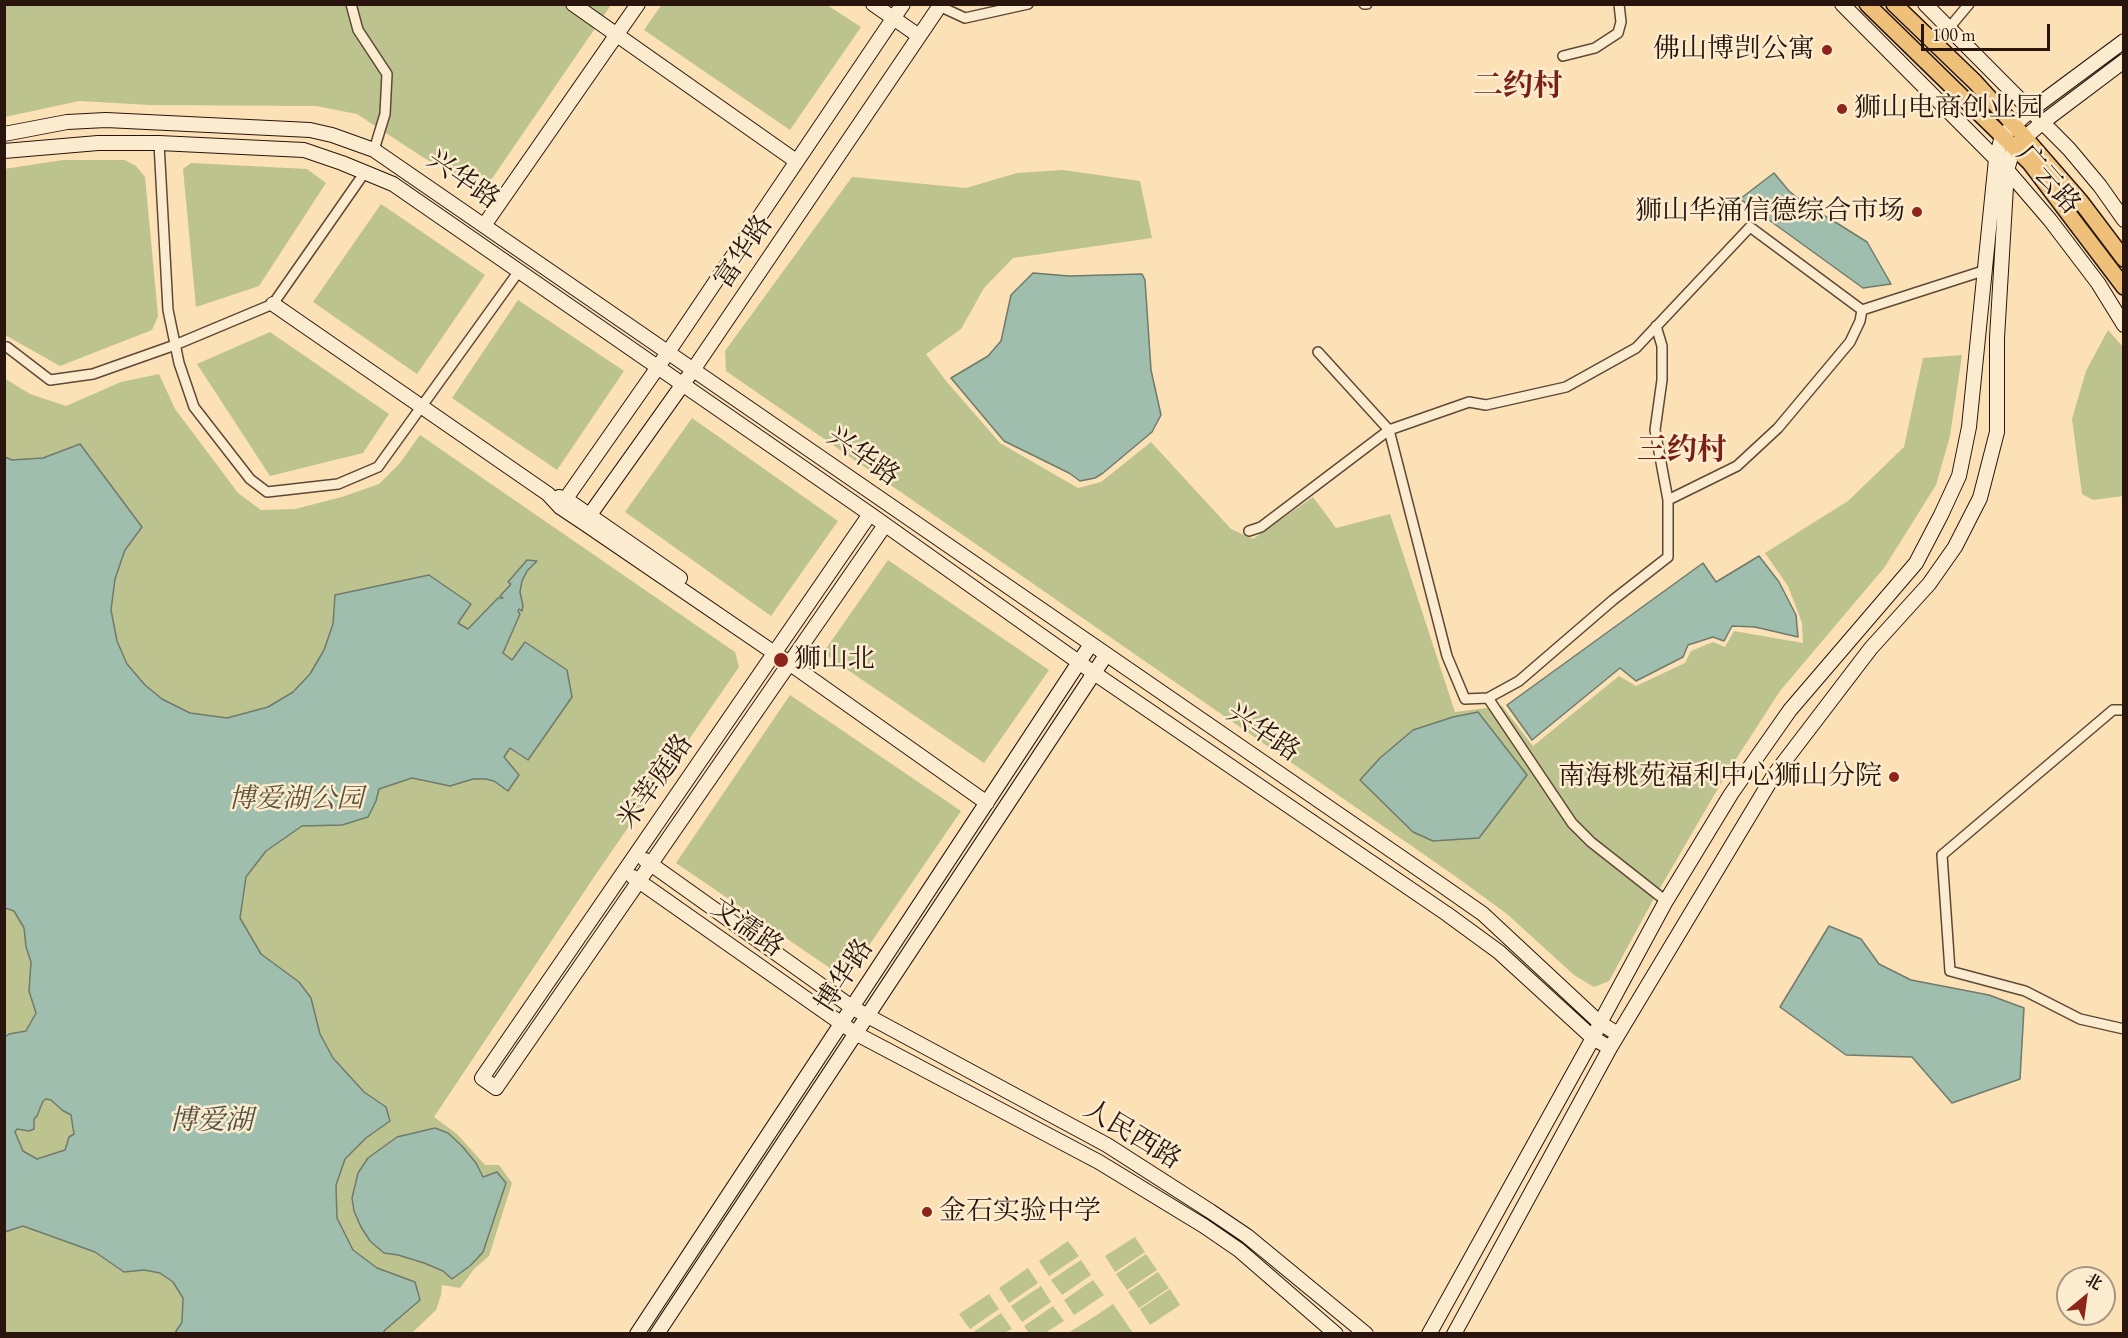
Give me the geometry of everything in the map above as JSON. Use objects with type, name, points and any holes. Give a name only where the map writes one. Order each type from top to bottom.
[{"type":"main road","name":"广云路","points":[[1867,4],[2002,136],[2019,142],[2081,202],[2124,259]]},
{"type":"main road","name":"广云路","points":[[1894,4],[1975,82],[2014,125],[2019,142],[2047,184],[2124,287]]},
{"type":"street","points":[[351,4],[358,30],[387,74],[386,114],[374,150]]},
{"type":"street","points":[[573,4],[796,161]]},
{"type":"street","points":[[485,224],[638,4]]},
{"type":"street","points":[[873,4],[919,36]]},
{"type":"street","name":"富华路","points":[[563,503],[658,367],[903,4]]},
{"type":"street","points":[[940,5],[965,18],[1028,4]]},
{"type":"street","points":[[1563,56],[1595,48],[1618,33],[1621,22],[1619,4]]},
{"type":"street","name":"广云路","points":[[1842,4],[2007,170],[2050,220],[2098,283],[2124,325]]},
{"type":"street","points":[[1925,4],[2043,122],[2092,177],[2124,220]]},
{"type":"street","points":[[1949,28],[1969,4]]},
{"type":"street","name":"富华路","points":[[586,519],[683,385],[940,5]]},
{"type":"street","points":[[1430,1334],[1666,901],[1731,794],[1790,710],[1916,563],[1959,476],[1969,427],[1996,159],[2002,136],[2031,110],[2124,41]]},
{"type":"street","points":[[1454,1334],[1618,1034],[1774,775],[1871,648],[1929,584],[1955,547],[1980,498],[1997,432],[1997,338],[2007,170],[2019,142],[2124,61]]},
{"type":"street","name":"兴华路","points":[[4,134],[67,122],[106,120],[310,130],[374,150],[485,224],[693,370],[1483,914],[1600,1023],[1618,1034]]},
{"type":"street","name":"兴华路","points":[[4,152],[98,142],[304,150],[393,184],[870,514],[1094,674],[1447,914],[1499,952],[1593,1038],[1610,1048]]},
{"type":"street","points":[[159,143],[168,310],[179,363],[194,407],[250,479],[267,492],[338,484],[378,467],[519,272]]},
{"type":"street","points":[[7,347],[50,380],[93,374],[175,345],[273,304],[365,172]]},
{"type":"street","points":[[1249,531],[1262,527],[1389,430],[1469,402],[1486,405],[1566,387],[1636,348],[1750,227],[1862,310]]},
{"type":"street","points":[[1862,310],[1986,270]]},
{"type":"street","points":[[273,304],[989,799]]},
{"type":"street","points":[[1668,500],[1737,466],[1778,428],[1850,342],[1860,321],[1862,310]]},
{"type":"street","points":[[1318,352],[1389,430],[1447,656],[1466,699],[1488,698],[1519,681],[1613,600],[1668,557],[1668,500],[1655,430],[1662,380],[1662,345],[1656,326]]},
{"type":"street","name":"米莘庭路","points":[[870,514],[482,1078],[496,1088],[885,525]]},
{"type":"street","name":"博华路","points":[[637,1334],[1091,644]]},
{"type":"street","name":"博华路","points":[[657,1334],[1106,655]]},
{"type":"street","points":[[1488,698],[1572,823],[1591,842],[1666,901]]},
{"type":"street","points":[[2124,710],[2113,710],[1942,855],[1950,971],[2025,991],[2080,1019],[2124,1029]]},
{"type":"street","name":"文濡路","points":[[636,854],[853,1008]]},
{"type":"street","name":"文濡路","points":[[624,870],[855,1033],[1098,1162],[1203,1226],[1239,1250],[1336,1334]]},
{"type":"street","name":"人民西路","points":[[853,1008],[1107,1145],[1247,1236],[1366,1334]]},
{"type":"street","points":[[1418,1334],[1444,1306]]},
{"type":"green space","points":[[662,4],[827,5],[861,27],[790,130],[644,30]]},
{"type":"green space","points":[[4,5],[611,5],[489,183],[469,183],[424,158],[357,114],[316,106],[150,105],[79,101],[5,117]]},
{"type":"green space","points":[[63,160],[125,160],[136,166],[145,177],[158,316],[152,330],[60,366],[5,335],[4,169]]},
{"type":"green space","points":[[191,163],[307,169],[326,183],[259,286],[196,307],[183,169]]},
{"type":"green space","points":[[1063,170],[1140,181],[1152,238],[1013,258],[984,288],[961,329],[926,354],[946,381],[1000,443],[1078,488],[1101,482],[1151,442],[1231,529],[1253,539],[1313,497],[1336,528],[1390,514],[1455,712],[1502,706],[1533,746],[1619,676],[1636,686],[1685,663],[1691,651],[1713,642],[1725,647],[1734,631],[1803,643],[1802,623],[1788,586],[1765,553],[1848,501],[1904,447],[1923,358],[1962,355],[1950,436],[1936,485],[1884,568],[1780,691],[1727,773],[1609,981],[1594,987],[1574,975],[1507,914],[1455,876],[726,371],[725,351],[852,177],[966,188],[1017,173]]},
{"type":"green space","points":[[381,204],[485,275],[417,374],[313,302]]},
{"type":"green space","points":[[518,300],[624,371],[557,470],[452,398]]},
{"type":"green space","points":[[2108,330],[2123,347],[2123,496],[2093,500],[2082,494],[2072,419],[2086,371]]},
{"type":"green space","points":[[270,332],[389,414],[363,453],[270,476],[197,364]]},
{"type":"green space","name":"博爱湖公园","points":[[159,374],[175,409],[238,493],[261,510],[295,509],[342,497],[379,484],[400,463],[420,435],[735,652],[739,667],[596,874],[434,1117],[457,1134],[485,1165],[499,1165],[512,1183],[489,1256],[474,1269],[460,1288],[442,1285],[436,1310],[412,1333],[5,1333],[4,378],[30,394],[66,406],[121,382]]},
{"type":"green space","points":[[692,418],[838,521],[771,616],[625,512]]},
{"type":"green space","points":[[888,560],[1049,670],[984,763],[823,653]]},
{"type":"green space","points":[[790,695],[961,811],[846,979],[676,863]]},
{"type":"green space","points":[[1135,1237],[1145,1252],[1115,1272],[1105,1256]]},
{"type":"green space","points":[[1068,1241],[1079,1256],[1049,1276],[1039,1261]]},
{"type":"green space","points":[[1146,1254],[1157,1270],[1127,1290],[1116,1274]]},
{"type":"green space","points":[[1081,1260],[1091,1275],[1062,1295],[1051,1280]]},
{"type":"green space","points":[[1028,1268],[1038,1283],[1009,1303],[999,1288]]},
{"type":"green space","points":[[1158,1272],[1169,1288],[1139,1308],[1128,1292]]},
{"type":"green space","points":[[1093,1280],[1104,1295],[1074,1315],[1064,1300]]},
{"type":"green space","points":[[1041,1286],[1051,1302],[1022,1322],[1011,1306]]},
{"type":"green space","points":[[1170,1289],[1180,1305],[1150,1325],[1140,1309]]},
{"type":"green space","points":[[989,1294],[999,1309],[970,1329],[959,1314]]},
{"type":"green space","points":[[1113,1304],[1133,1333],[1068,1333],[1097,1315]]},
{"type":"green space","points":[[1053,1306],[1064,1321],[1045,1333],[1029,1333],[1024,1326]]},
{"type":"green space","points":[[1001,1313],[1012,1329],[1004,1333],[972,1333]]},
{"type":"water","points":[[1774,173],[1789,191],[1809,207],[1867,242],[1891,284],[1863,288],[1740,199]]},
{"type":"water","points":[[1033,273],[1069,276],[1142,274],[1145,280],[1151,370],[1161,415],[1152,432],[1095,478],[1080,481],[1069,473],[1004,441],[951,378],[988,356],[1001,341],[1011,295]]},
{"type":"water","name":"博爱湖","points":[[80,444],[142,527],[125,550],[115,579],[111,610],[117,641],[127,664],[145,685],[162,699],[190,713],[227,718],[268,707],[293,692],[310,674],[324,650],[333,624],[335,595],[429,575],[471,604],[458,623],[468,629],[498,598],[503,598],[500,596],[511,584],[508,582],[527,560],[537,561],[527,571],[522,581],[520,592],[522,611],[519,609],[518,611],[520,614],[503,653],[512,660],[525,642],[567,670],[572,697],[528,760],[510,748],[504,757],[519,775],[508,791],[494,781],[486,779],[473,779],[450,786],[412,778],[379,789],[368,817],[342,825],[302,826],[266,851],[246,877],[240,918],[261,954],[299,982],[311,998],[320,1034],[333,1058],[364,1092],[386,1107],[390,1121],[366,1138],[345,1159],[336,1185],[337,1218],[353,1250],[377,1268],[415,1282],[420,1300],[383,1333],[175,1333],[182,1322],[183,1298],[173,1282],[160,1273],[144,1270],[124,1272],[95,1252],[23,1226],[5,1232],[5,1037],[26,1031],[36,1013],[29,991],[31,962],[26,947],[24,928],[14,911],[5,908],[5,457],[12,460],[43,458]],"holes":[[[51,1100],[71,1115],[74,1134],[69,1137],[65,1150],[37,1159],[23,1151],[15,1132],[17,1129],[29,1131],[34,1129],[34,1119],[43,1101]]]},
{"type":"water","points":[[1759,556],[1779,582],[1796,615],[1798,637],[1755,627],[1732,626],[1724,641],[1713,637],[1688,645],[1683,657],[1636,681],[1620,668],[1532,740],[1507,705],[1703,563],[1716,582]]},
{"type":"water","points":[[1478,712],[1527,775],[1479,838],[1433,841],[1413,832],[1360,780],[1380,758],[1413,730],[1453,717]]},
{"type":"water","points":[[1829,926],[1861,939],[1879,964],[1911,980],[1989,995],[2024,1008],[2020,1079],[1952,1103],[1912,1057],[1846,1055],[1780,1007]]},
{"type":"water","points":[[435,1128],[448,1133],[462,1146],[476,1163],[483,1177],[497,1172],[506,1183],[483,1252],[471,1265],[452,1279],[443,1271],[424,1263],[384,1253],[370,1241],[361,1227],[354,1211],[352,1198],[358,1173],[368,1158],[397,1137]]},
{"type":"place","name":"佛山博剀公寓","points":[[1827,50]]},
{"type":"place","name":"狮山电商创业园","points":[[1842,109]]},
{"type":"place","name":"狮山华涌信德综合市场","points":[[1917,212]]},
{"type":"place","name":"狮山北","points":[[781,660]]},
{"type":"place","name":"南海桃苑福利中心狮山分院","points":[[1894,777]]},
{"type":"place","name":"金石实验中学","points":[[927,1212]]},
{"type":"district","name":"二约村","points":[[1518,87]]},
{"type":"district","name":"三约村","points":[[1682,451]]}]
